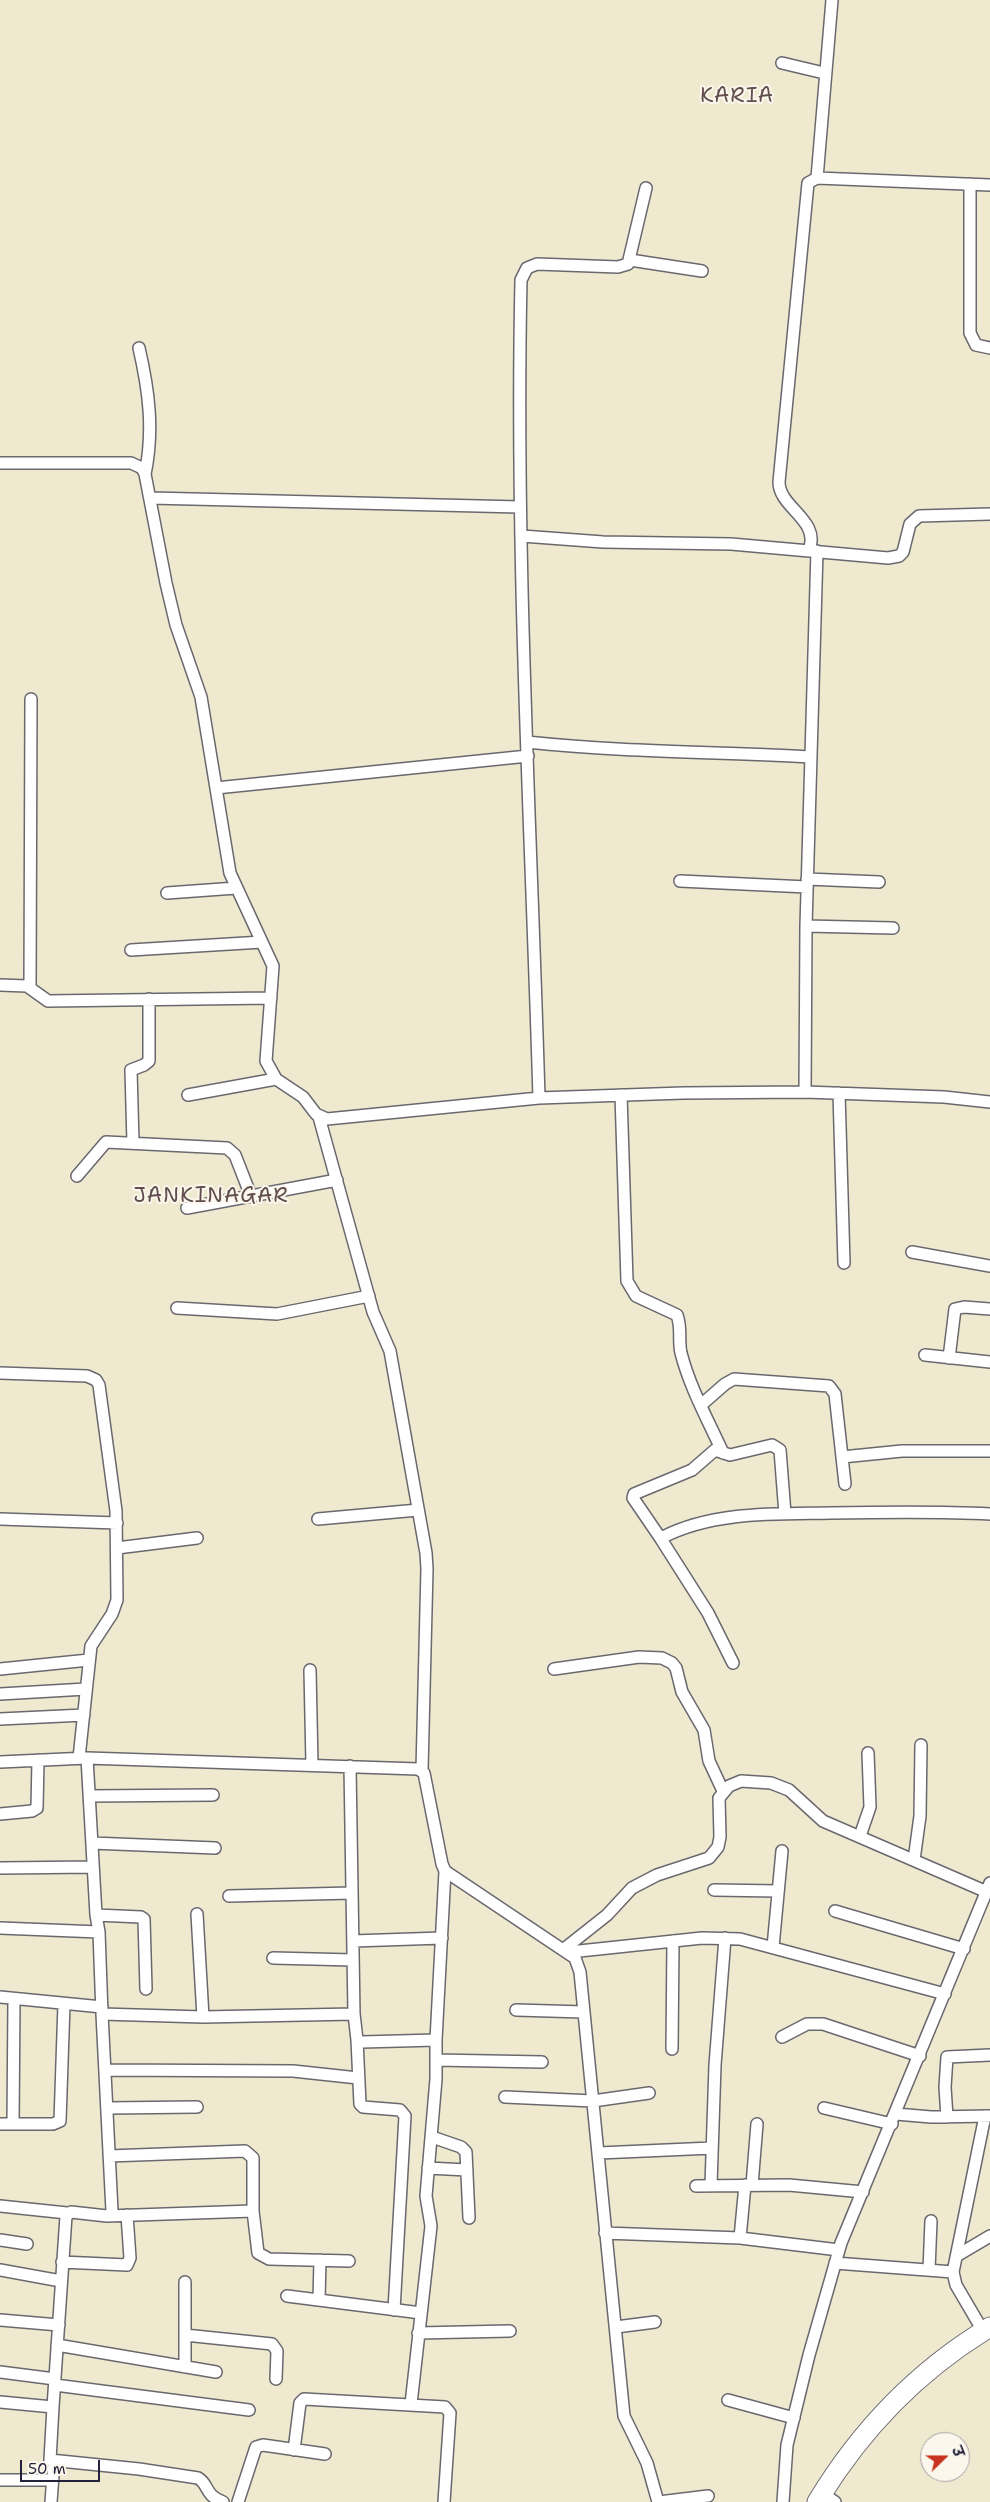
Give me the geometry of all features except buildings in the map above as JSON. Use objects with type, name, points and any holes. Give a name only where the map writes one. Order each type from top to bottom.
[{"type":"main road","points":[[825,2499],[838,2468],[884,2411],[945,2356],[986,2329]]},
{"type":"street","points":[[818,178],[824,73],[832,0]]},
{"type":"street","points":[[782,64],[824,73]]},
{"type":"street","points":[[805,1092],[813,550],[810,532],[803,518],[780,491],[779,482],[807,187],[810,180],[818,178],[990,185]]},
{"type":"street","points":[[970,184],[970,333],[976,345],[990,348]]},
{"type":"street","points":[[539,1098],[522,629],[519,368],[521,280],[523,272],[531,265],[537,264],[624,266],[630,260],[646,188]]},
{"type":"street","points":[[630,260],[702,271]]},
{"type":"street","points":[[139,348],[148,385],[151,430],[145,474]]},
{"type":"street","points":[[0,463],[131,463],[142,468],[145,474],[176,625],[201,697],[230,873],[273,966],[266,1061],[276,1079],[303,1097],[319,1117],[369,1296],[390,1351],[427,1570],[422,1770],[442,1864],[446,1871],[575,1958],[580,1972],[599,2153],[605,2233],[626,2423],[647,2463],[658,2502],[708,2496]]},
{"type":"street","points":[[151,498],[520,507]]},
{"type":"street","points":[[522,536],[602,542],[731,544],[894,558],[903,552],[910,524],[919,516],[990,514]]},
{"type":"street","points":[[30,988],[31,698]]},
{"type":"street","points":[[527,742],[634,751],[677,750],[810,756]]},
{"type":"street","points":[[216,788],[528,756]]},
{"type":"street","points":[[680,881],[879,882]]},
{"type":"street","points":[[167,893],[236,888]]},
{"type":"street","points":[[806,926],[893,928]]},
{"type":"street","points":[[131,950],[262,942]]},
{"type":"street","points":[[0,985],[22,985],[30,988],[48,1001],[271,998]]},
{"type":"street","points":[[133,1143],[131,1070],[149,1061],[149,999]]},
{"type":"street","points":[[188,1095],[276,1079]]},
{"type":"street","points":[[319,1117],[327,1119],[539,1098],[621,1095],[805,1092],[944,1097],[990,1102]]},
{"type":"street","points":[[839,1093],[844,1263]]},
{"type":"street","points":[[621,1095],[627,1281],[636,1296],[677,1315],[680,1322],[681,1353],[700,1406],[723,1453]]},
{"type":"street","points":[[77,1176],[106,1142],[227,1148],[235,1155],[251,1196]]},
{"type":"street","points":[[187,1208],[337,1180]]},
{"type":"street","points":[[912,1252],[990,1266]]},
{"type":"street","points":[[177,1308],[276,1314],[369,1296]]},
{"type":"street","points":[[950,1358],[955,1309],[964,1306],[990,1309]]},
{"type":"street","points":[[925,1355],[990,1362]]},
{"type":"street","points":[[0,1373],[87,1376],[96,1380],[116,1523],[116,1607],[91,1646],[84,1715],[83,1758],[89,1796],[96,1915],[99,1932],[112,2211],[107,2216]]},
{"type":"street","points":[[700,1406],[731,1380],[828,1386],[835,1394],[844,1484]]},
{"type":"street","points":[[733,1662],[708,1613],[633,1498],[634,1494],[692,1470],[712,1452],[718,1450],[735,1455],[772,1445],[780,1450],[785,1514]]},
{"type":"street","points":[[842,1457],[902,1451],[990,1451]]},
{"type":"street","points":[[318,1519],[418,1510]]},
{"type":"street","points":[[660,1539],[720,1519],[785,1514],[881,1512],[990,1514]]},
{"type":"street","points":[[0,1519],[116,1523]]},
{"type":"street","points":[[117,1548],[197,1538]]},
{"type":"street","points":[[554,1669],[652,1656],[672,1662],[676,1668],[682,1692],[704,1730],[709,1761],[723,1791]]},
{"type":"street","points":[[0,1669],[89,1660]]},
{"type":"street","points":[[310,1670],[312,1765]]},
{"type":"street","points":[[0,1694],[86,1688]]},
{"type":"street","points":[[0,1719],[84,1715]]},
{"type":"street","points":[[914,1860],[920,1816],[922,1745]]},
{"type":"street","points":[[860,1836],[870,1806],[868,1754]]},
{"type":"street","points":[[0,1762],[83,1758],[422,1770]]},
{"type":"street","points":[[0,1814],[32,1811],[37,1808],[38,1760]]},
{"type":"street","points":[[350,1766],[354,2014],[360,2104],[363,2107],[400,2110],[405,2116],[394,2310]]},
{"type":"street","points":[[567,1951],[607,1915],[632,1888],[657,1875],[709,1858],[718,1848],[720,1837],[719,1798],[723,1791],[741,1781],[771,1783],[796,1795],[823,1821],[914,1860],[988,1887],[839,2250],[787,2445],[783,2502]]},
{"type":"street","points":[[89,1796],[213,1795]]},
{"type":"street","points":[[92,1844],[215,1848]]},
{"type":"street","points":[[773,1947],[782,1851]]},
{"type":"street","points":[[0,1868],[93,1867]]},
{"type":"street","points":[[411,2404],[431,2226],[426,2196],[432,2137],[446,1871]]},
{"type":"street","points":[[714,1890],[778,1891]]},
{"type":"street","points":[[229,1896],[352,1894]]},
{"type":"street","points":[[835,1911],[964,1949]]},
{"type":"street","points":[[197,1914],[203,2017]]},
{"type":"street","points":[[96,1915],[141,1917],[144,1919],[146,1989]]},
{"type":"street","points":[[0,1928],[99,1932]]},
{"type":"street","points":[[353,1941],[442,1938]]},
{"type":"street","points":[[567,1951],[725,1938],[773,1947],[945,1994]]},
{"type":"street","points":[[711,2186],[715,2065],[725,1938]]},
{"type":"street","points":[[672,2049],[673,1941]]},
{"type":"street","points":[[272,1958],[353,1960]]},
{"type":"street","points":[[0,1997],[102,2010],[203,2017],[354,2014]]},
{"type":"street","points":[[13,2124],[14,1999]]},
{"type":"street","points":[[0,2124],[53,2124],[60,2121],[64,2004]]},
{"type":"street","points":[[516,2010],[584,2012]]},
{"type":"street","points":[[782,2037],[808,2024],[823,2024],[920,2056]]},
{"type":"street","points":[[357,2040],[362,2042],[436,2040]]},
{"type":"street","points":[[947,2117],[945,2088],[948,2057],[990,2055]]},
{"type":"street","points":[[436,2060],[542,2062]]},
{"type":"street","points":[[105,2070],[293,2071],[358,2078]]},
{"type":"street","points":[[505,2097],[593,2101],[649,2093]]},
{"type":"street","points":[[107,2108],[197,2107]]},
{"type":"street","points":[[824,2108],[894,2119],[908,2117],[987,2116],[953,2272],[956,2285],[986,2329]]},
{"type":"street","points":[[740,2238],[757,2124]]},
{"type":"street","points":[[432,2137],[464,2149],[469,2218]]},
{"type":"street","points":[[599,2153],[712,2148]]},
{"type":"street","points":[[109,2156],[245,2151],[253,2158],[253,2210],[256,2248],[262,2257],[349,2261]]},
{"type":"street","points":[[428,2168],[467,2170]]},
{"type":"street","points":[[696,2186],[800,2186],[863,2192]]},
{"type":"street","points":[[0,2206],[107,2216],[253,2210]]},
{"type":"street","points":[[51,2502],[54,2462],[49,2456],[62,2262],[68,2213]]},
{"type":"street","points":[[62,2262],[127,2265],[130,2258],[127,2215]]},
{"type":"street","points":[[929,2270],[930,2221]]},
{"type":"street","points":[[605,2233],[740,2238],[839,2250]]},
{"type":"street","points":[[958,2255],[990,2236]]},
{"type":"street","points":[[0,2240],[27,2244]]},
{"type":"street","points":[[319,2300],[320,2260]]},
{"type":"street","points":[[835,2263],[953,2272]]},
{"type":"street","points":[[0,2270],[61,2281]]},
{"type":"street","points":[[185,2282],[185,2367]]},
{"type":"street","points":[[287,2296],[421,2313]]},
{"type":"street","points":[[0,2320],[58,2325]]},
{"type":"street","points":[[616,2327],[655,2322]]},
{"type":"street","points":[[418,2333],[510,2331]]},
{"type":"street","points":[[185,2335],[272,2344],[277,2351],[276,2379]]},
{"type":"street","points":[[57,2345],[216,2372]]},
{"type":"street","points":[[0,2372],[55,2382],[249,2410]]},
{"type":"street","points":[[294,2450],[300,2403],[304,2399],[445,2407],[449,2410],[444,2502]]},
{"type":"street","points":[[728,2400],[794,2418]]},
{"type":"street","points":[[0,2402],[53,2407]]},
{"type":"street","points":[[238,2502],[256,2447],[263,2445],[325,2454]]},
{"type":"street","points":[[54,2462],[140,2469],[198,2478],[202,2481],[212,2498],[223,2502]]},
{"type":"street","points":[[0,2480],[53,2480]]},
{"type":"district","name":"KARIA","points":[[737,97]]},
{"type":"district","name":"JANKINAGAR","points":[[211,1197]]}]
